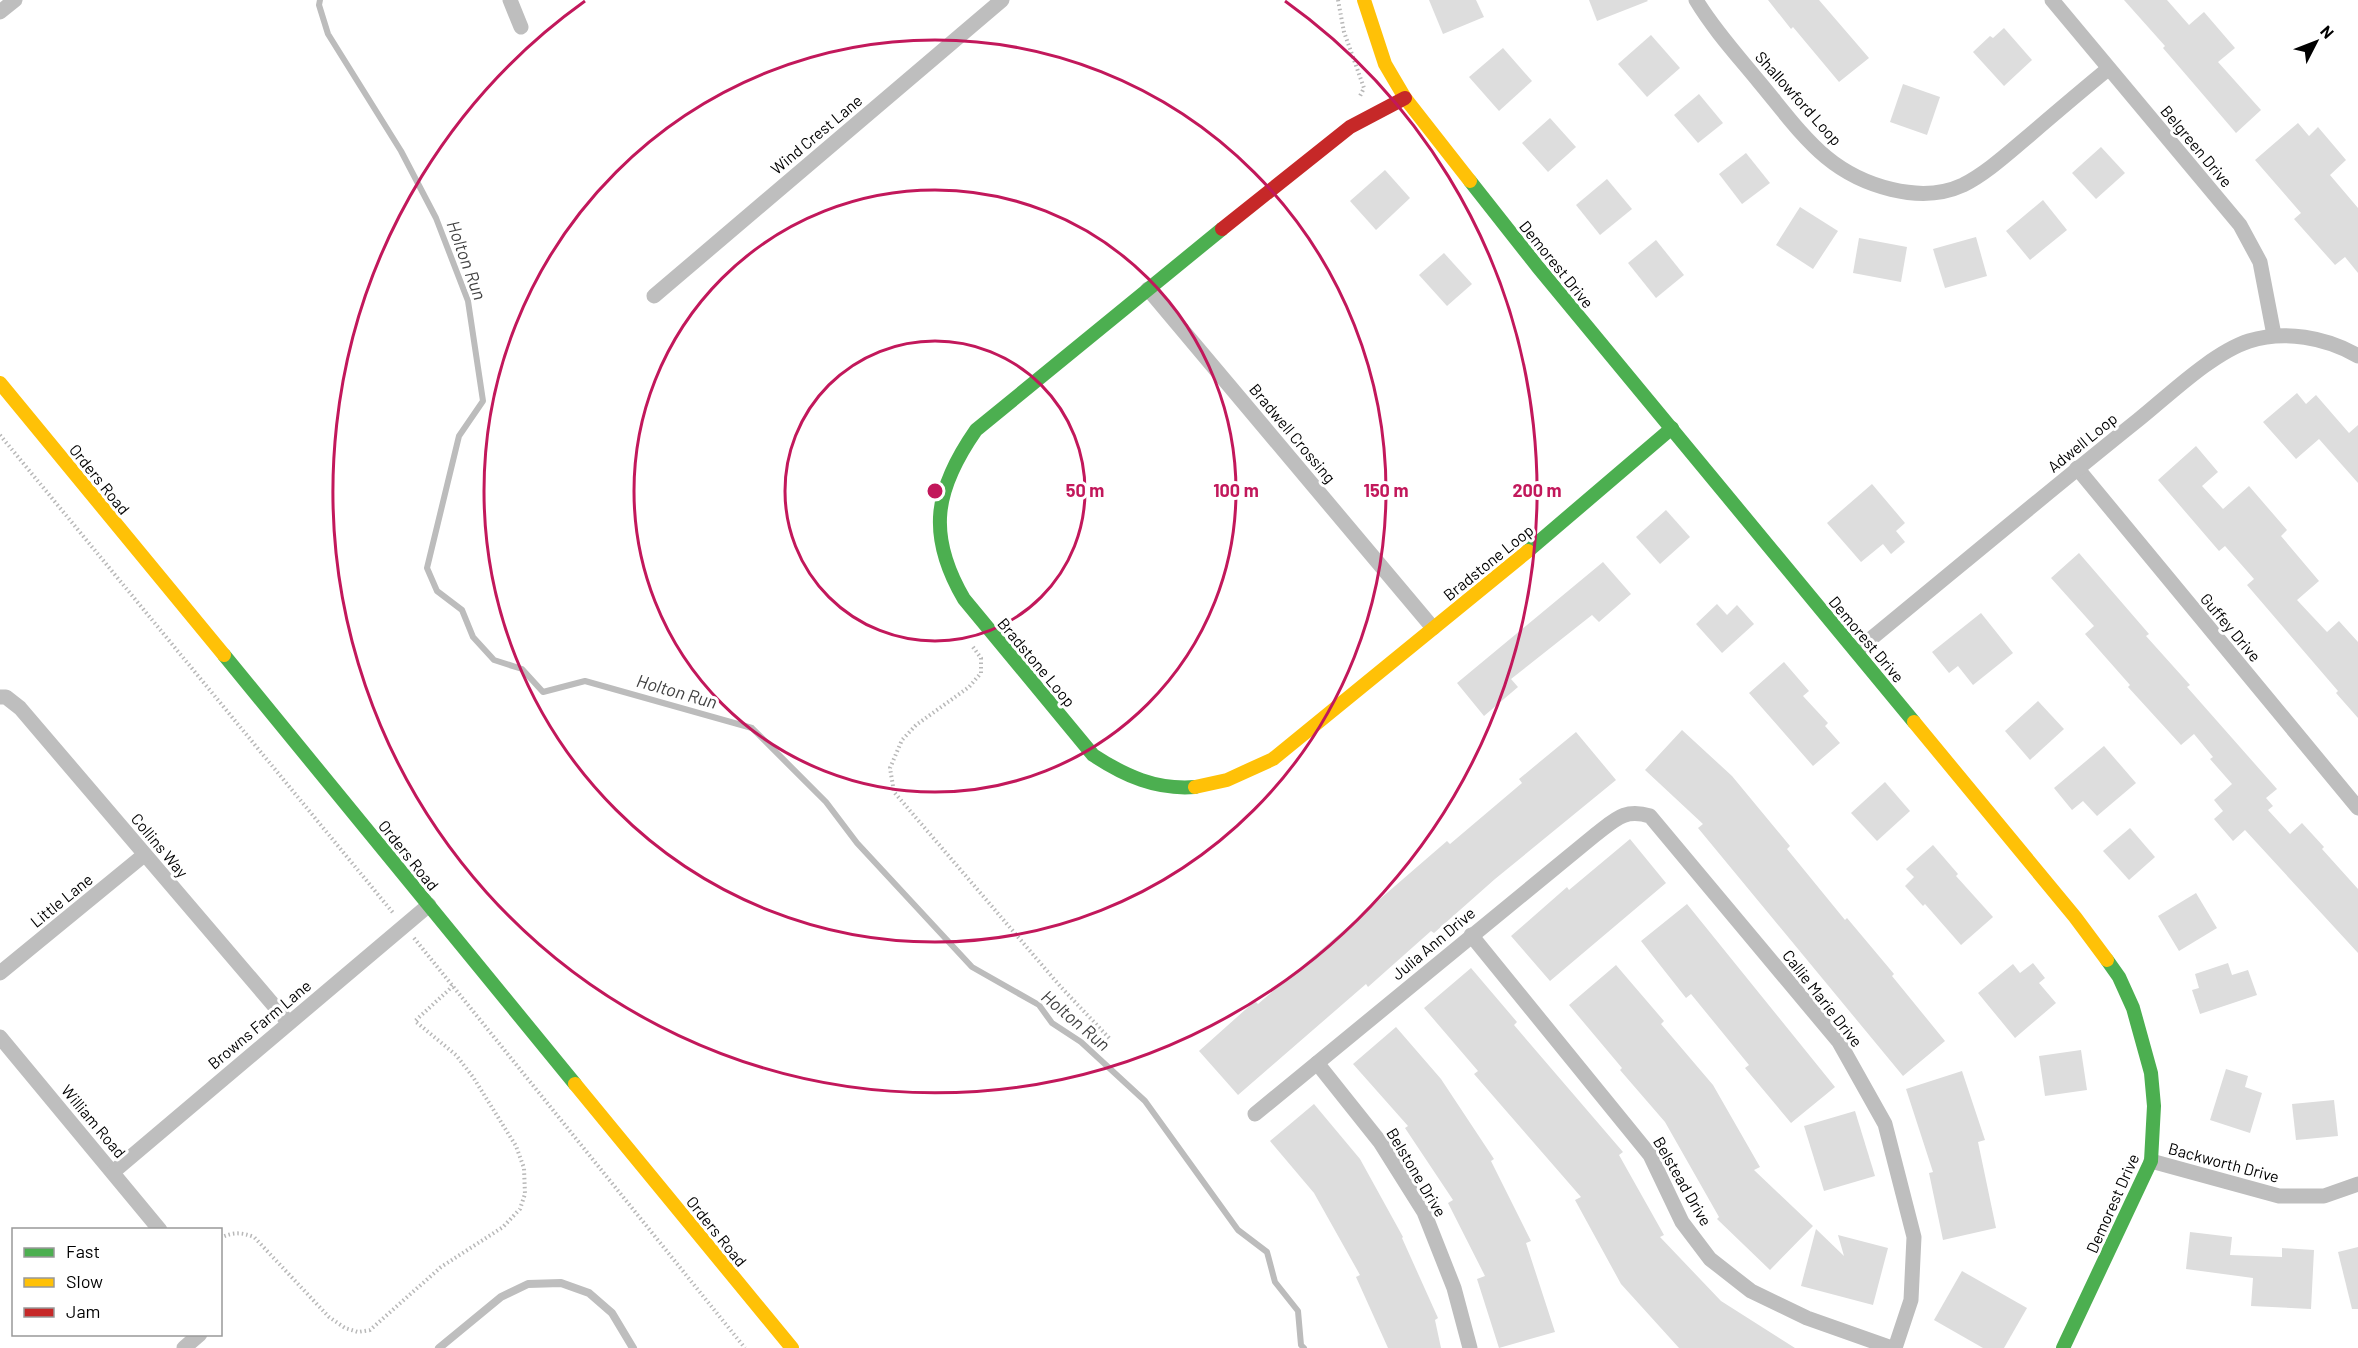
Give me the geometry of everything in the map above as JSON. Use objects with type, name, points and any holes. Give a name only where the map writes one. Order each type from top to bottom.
[{"type":"street","points":[[0,12],[15,0]]},
{"type":"street","points":[[510,0],[521,27]]},
{"type":"street","name":"Wind Crest Lane","points":[[654,296],[1002,0]]},
{"type":"street","name":"Demorest Drive","points":[[1364,0],[1385,64],[1405,98],[1537,266],[2075,916],[2119,976],[2133,1008],[2151,1073],[2154,1106],[2151,1161],[2064,1348]]},
{"type":"street","name":"Shallowford Loop","points":[[1696,0],[1706,17],[1735,52],[1794,123],[1827,158],[1856,176],[1900,191],[1934,193],[1962,185],[1990,166],[2108,69]]},
{"type":"street","name":"Belgreen Drive","points":[[2052,0],[2240,225],[2260,262],[2274,335]]},
{"type":"street","name":"Bradstone Loop","points":[[1405,98],[1350,127],[1304,162],[976,430],[957,456],[947,480],[940,502],[938,522],[945,560],[964,599],[1093,755],[1110,769],[1162,788],[1191,789],[1218,784],[1246,775],[1273,759],[1593,497],[1672,428]]},
{"type":"street","name":"Bradwell Crossing","points":[[1148,289],[1433,628]]},
{"type":"street","name":"Adwell Loop","points":[[1856,651],[2077,468],[2212,361],[2246,342],[2274,335],[2311,339],[2341,346],[2358,356]]},
{"type":"street","name":"Orders Road","points":[[0,383],[792,1348]]},
{"type":"street","name":"Guffey Drive","points":[[2077,468],[2358,808]]},
{"type":"street","name":"Collins Way","points":[[0,696],[6,697],[20,708],[288,1022]]},
{"type":"street","name":"Julia Ann Drive","points":[[1255,1114],[1471,935],[1624,813],[1639,813]]},
{"type":"street","name":"Callie Marie Drive","points":[[1639,813],[1650,816],[1839,1042],[1885,1124],[1914,1237],[1911,1300],[1893,1348]]},
{"type":"street","name":"Little Lane","points":[[0,973],[144,855]]},
{"type":"street","name":"Browns Farm Lane","points":[[113,1172],[429,905]]},
{"type":"street","name":"Belstead Drive","points":[[1471,935],[1650,1155],[1682,1222],[1710,1259],[1751,1291],[1807,1318],[1893,1348]]},
{"type":"street","name":"William Road","points":[[0,1037],[158,1228]]},
{"type":"street","name":"Belstone Drive","points":[[1317,1063],[1380,1142],[1424,1212],[1454,1288],[1470,1348]]},
{"type":"street","name":"Backworth Drive","points":[[2151,1161],[2279,1196],[2324,1196],[2358,1184]]},
{"type":"street","points":[[184,1348],[199,1336]]},
{"type":"lane","points":[[440,1348],[501,1297],[528,1284],[561,1283],[590,1293],[612,1313],[633,1348]]},
{"type":"path","points":[[1338,0],[1344,32],[1364,88],[1358,99]]},
{"type":"path","points":[[0,435],[453,986],[745,1348]]},
{"type":"path","points":[[968,641],[981,658],[981,673],[969,687],[916,725],[902,740],[890,768],[894,792],[1060,986],[1110,1039]]},
{"type":"path","points":[[222,1237],[232,1232],[254,1237],[329,1317],[345,1328],[358,1332],[370,1330],[441,1267],[503,1227],[520,1209],[525,1194],[524,1168],[516,1146],[473,1077],[456,1055],[416,1021],[453,986]]},
{"type":"building","points":[[1429,0],[1476,0],[1484,17],[1443,34]]},
{"type":"building","points":[[1589,0],[1647,0],[1648,1],[1597,21]]},
{"type":"building","points":[[1768,0],[1819,0],[1869,58],[1839,82]]},
{"type":"building","points":[[2124,0],[2167,0],[2189,25],[2204,12],[2235,48],[2218,62],[2261,110],[2236,133]]},
{"type":"building","points":[[2004,28],[2032,60],[2004,86],[1973,52],[1990,36],[1993,38]]},
{"type":"building","points":[[1651,35],[1680,68],[1647,97],[1618,64]]},
{"type":"building","points":[[1503,48],[1532,81],[1499,111],[1469,77]]},
{"type":"building","points":[[1903,84],[1940,97],[1927,135],[1890,122]]},
{"type":"building","points":[[1699,94],[1723,123],[1698,143],[1674,115]]},
{"type":"building","points":[[1550,118],[1576,147],[1548,172],[1522,143]]},
{"type":"building","points":[[2298,123],[2309,136],[2318,127],[2346,160],[2330,175],[2358,208],[2358,273],[2345,257],[2335,265],[2294,219],[2301,213],[2255,160]]},
{"type":"building","points":[[2101,147],[2125,173],[2096,199],[2072,173]]},
{"type":"building","points":[[1746,153],[1770,183],[1742,204],[1719,174]]},
{"type":"building","points":[[1385,170],[1410,198],[1376,230],[1350,201]]},
{"type":"building","points":[[1607,179],[1632,209],[1600,235],[1576,205]]},
{"type":"building","points":[[2043,200],[2067,230],[2030,260],[2006,231]]},
{"type":"building","points":[[1800,207],[1838,231],[1813,269],[1776,245]]},
{"type":"building","points":[[1976,237],[1987,276],[1945,288],[1933,249]]},
{"type":"building","points":[[1859,238],[1907,247],[1901,282],[1853,273]]},
{"type":"building","points":[[1656,240],[1684,275],[1656,298],[1628,263]]},
{"type":"building","points":[[1444,253],[1472,284],[1447,306],[1419,275]]},
{"type":"building","points":[[2297,393],[2306,404],[2316,395],[2349,433],[2358,425],[2358,483],[2319,439],[2296,459],[2263,422]]},
{"type":"building","points":[[2196,446],[2218,472],[2202,486],[2223,509],[2249,486],[2287,530],[2281,536],[2319,581],[2297,600],[2327,632],[2339,621],[2358,642],[2358,718],[2336,693],[2338,691],[2247,585],[2254,579],[2225,546],[2219,551],[2158,480]]},
{"type":"building","points":[[1872,484],[1905,523],[1896,531],[1905,542],[1891,554],[1883,544],[1861,562],[1827,523]]},
{"type":"building","points":[[1666,510],[1690,537],[1660,564],[1636,537]]},
{"type":"building","points":[[2079,553],[2149,634],[2146,636],[2190,685],[2187,687],[2277,789],[2266,798],[2273,806],[2268,810],[2290,834],[2302,823],[2358,889],[2358,953],[2245,830],[2233,841],[2214,819],[2223,811],[2214,800],[2232,784],[2210,759],[2213,757],[2194,734],[2181,745],[2128,687],[2130,685],[2085,634],[2094,626],[2051,578]]},
{"type":"building","points":[[1603,562],[1631,594],[1599,622],[1592,615],[1511,679],[1518,687],[1484,716],[1457,683]]},
{"type":"building","points":[[1717,604],[1727,615],[1737,605],[1754,624],[1722,653],[1696,624]]},
{"type":"building","points":[[1981,613],[2013,653],[1973,685],[1958,666],[1949,673],[1932,652]]},
{"type":"building","points":[[1784,662],[1809,691],[1803,696],[1828,723],[1825,726],[1840,743],[1813,766],[1749,693]]},
{"type":"building","points":[[2038,701],[2064,729],[2030,760],[2005,731]]},
{"type":"building","points":[[1682,730],[1732,776],[1790,846],[1787,849],[1845,920],[1847,918],[1894,974],[1892,976],[1945,1041],[1903,1076],[1698,828],[1703,824],[1645,770]]},
{"type":"building","points":[[1576,732],[1616,780],[1495,879],[1434,933],[1431,931],[1368,987],[1366,984],[1238,1095],[1199,1051],[1255,1001],[1258,1004],[1447,841],[1450,844],[1522,783],[1519,779]]},
{"type":"building","points":[[2104,746],[2136,783],[2097,816],[2083,801],[2072,810],[2054,788]]},
{"type":"building","points":[[1885,782],[1910,811],[1877,841],[1851,813]]},
{"type":"building","points":[[2130,828],[2155,857],[2129,880],[2103,851]]},
{"type":"building","points":[[1630,839],[1666,883],[1550,981],[1511,936],[1567,887],[1569,890]]},
{"type":"building","points":[[1933,845],[1958,874],[1956,876],[1993,917],[1961,945],[1925,904],[1923,906],[1905,886],[1914,877],[1906,869]]},
{"type":"building","points":[[2196,893],[2217,928],[2179,951],[2158,916]]},
{"type":"building","points":[[1687,904],[1835,1087],[1791,1123],[1745,1068],[1749,1065],[1691,994],[1686,998],[1641,941]]},
{"type":"building","points":[[2033,963],[2045,978],[2039,983],[2056,1003],[2015,1038],[1978,993],[2013,964],[2020,973]]},
{"type":"building","points":[[2228,963],[2232,975],[2248,970],[2257,995],[2200,1014],[2192,990],[2199,988],[2195,974]]},
{"type":"building","points":[[1616,965],[1664,1021],[1661,1024],[1713,1085],[1760,1167],[1754,1170],[1813,1226],[1770,1270],[1717,1219],[1719,1217],[1665,1122],[1620,1070],[1622,1068],[1569,1005]]},
{"type":"building","points":[[1471,968],[1517,1022],[1514,1025],[1623,1152],[1619,1155],[1664,1235],[1660,1237],[1721,1301],[1795,1348],[1679,1348],[1621,1284],[1575,1200],[1581,1197],[1474,1074],[1478,1071],[1424,1008]]},
{"type":"building","points":[[1396,1027],[1441,1079],[1494,1159],[1491,1161],[1531,1241],[1526,1243],[1555,1332],[1499,1348],[1477,1279],[1485,1276],[1448,1203],[1453,1200],[1405,1128],[1408,1126],[1353,1064]]},
{"type":"building","points":[[2081,1050],[2087,1090],[2045,1096],[2039,1056]]},
{"type":"building","points":[[2226,1069],[2248,1076],[2245,1087],[2262,1093],[2250,1133],[2210,1120]]},
{"type":"building","points":[[1962,1071],[1985,1140],[1978,1142],[1996,1228],[1943,1240],[1929,1173],[1933,1172],[1906,1089]]},
{"type":"building","points":[[2334,1100],[2338,1136],[2296,1140],[2292,1104]]},
{"type":"building","points":[[1314,1104],[1360,1159],[1403,1237],[1438,1318],[1435,1320],[1441,1348],[1388,1348],[1356,1277],[1360,1275],[1314,1193],[1270,1141]]},
{"type":"building","points":[[1855,1111],[1875,1176],[1824,1191],[1804,1126]]},
{"type":"building","points":[[1816,1229],[1844,1256],[1838,1235],[1888,1248],[1873,1305],[1801,1286]]},
{"type":"building","points":[[2190,1232],[2232,1237],[2230,1255],[2282,1257],[2282,1248],[2314,1250],[2311,1309],[2251,1306],[2253,1278],[2186,1269]]},
{"type":"building","points":[[2358,1247],[2358,1309],[2352,1309],[2338,1252]]},
{"type":"building","points":[[1962,1271],[2027,1308],[2004,1348],[1983,1348],[1934,1320]]},
{"type":"waterway","name":"Holton Run","points":[[320,0],[319,5],[328,34],[401,151],[436,218],[468,301],[483,401],[459,436],[427,568],[437,591],[462,610],[473,637],[494,660],[522,669],[543,692],[585,681],[752,728],[826,802],[857,843],[972,967],[1039,1005],[1052,1023],[1081,1042],[1145,1101],[1238,1230],[1267,1252],[1275,1282],[1298,1311],[1301,1345],[1304,1348]]},
{"type":"traffic: fast","points":[[1470,181],[1537,266],[1914,722]]},
{"type":"traffic: fast","points":[[1195,787],[1167,786],[1141,780],[1093,755],[964,599],[944,553],[940,533],[940,512],[951,472],[976,430],[1222,229]]},
{"type":"traffic: fast","points":[[1528,551],[1672,428]]},
{"type":"traffic: fast","points":[[224,655],[575,1084]]},
{"type":"traffic: fast","points":[[2063,1348],[2151,1161],[2154,1106],[2151,1073],[2133,1008],[2119,977],[2107,960]]},
{"type":"traffic: slow","points":[[1364,0],[1385,64],[1405,98],[1470,181]]},
{"type":"traffic: slow","points":[[0,383],[224,655]]},
{"type":"traffic: slow","points":[[1195,787],[1227,780],[1273,759],[1528,551]]},
{"type":"traffic: slow","points":[[1914,722],[2075,917],[2107,960]]},
{"type":"traffic: slow","points":[[575,1084],[792,1348]]},
{"type":"traffic: jam","points":[[1222,229],[1350,127],[1405,98]]}]
